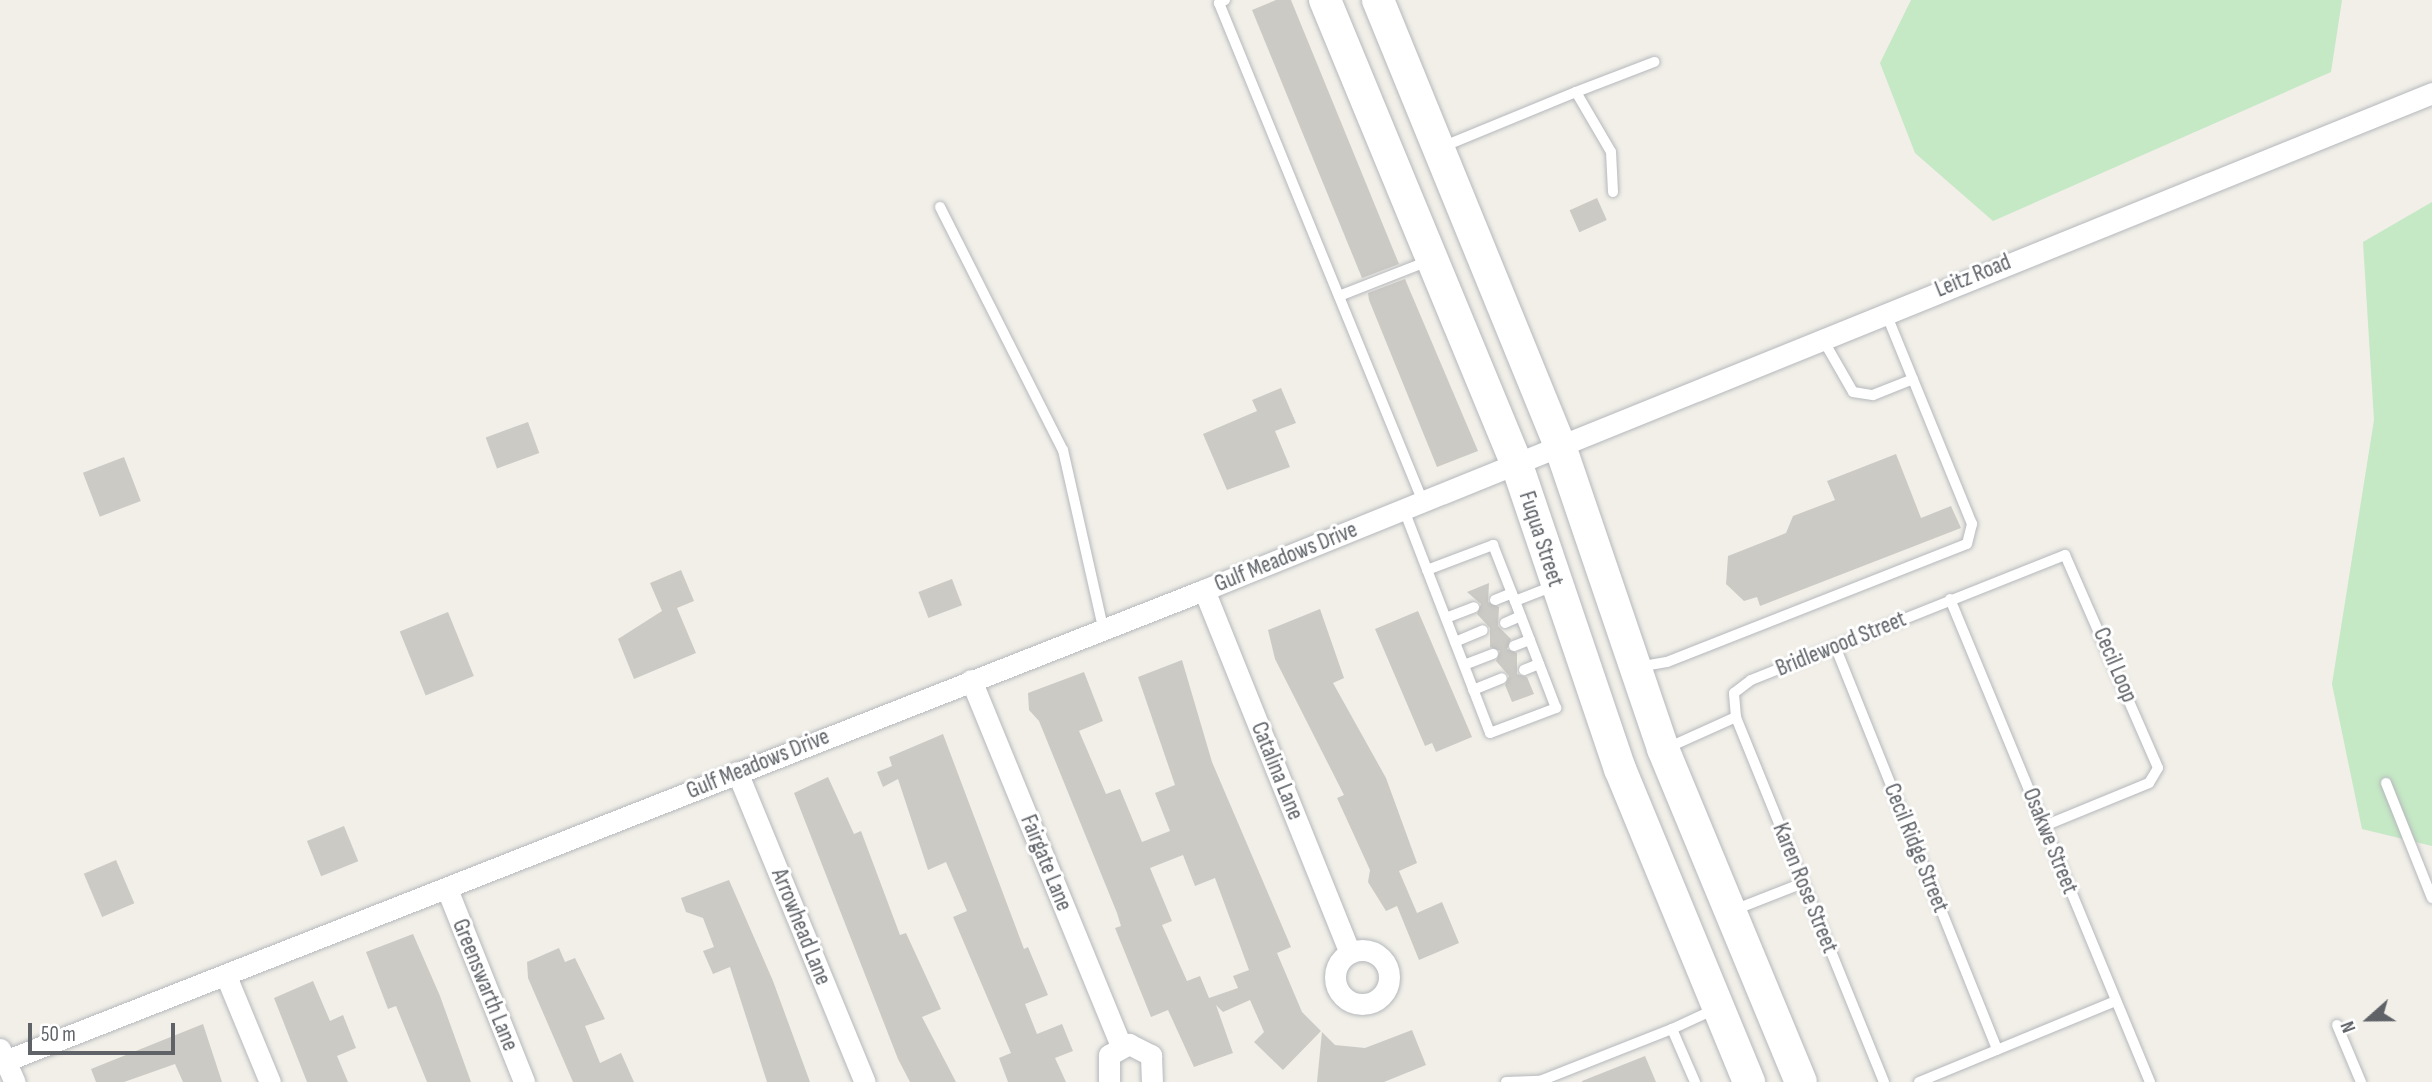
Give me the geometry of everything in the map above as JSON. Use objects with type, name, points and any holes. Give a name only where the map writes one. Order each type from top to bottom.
[{"type":"main road","name":"Fuqua Street","points":[[1325,0],[1517,464],[1620,769],[1747,1076]]},
{"type":"main road","name":"Fuqua Street","points":[[1378,0],[1559,443],[1663,749],[1801,1082]]},
{"type":"main road","points":[[1394,167],[1440,149]]},
{"type":"main road","points":[[1620,769],[1663,749]]},
{"type":"main road","points":[[1747,1076],[1790,1053]]},
{"type":"street","name":"Leitz Road","points":[[1517,464],[1559,443],[2432,93]]},
{"type":"street","name":"Gulf Meadows Drive","points":[[2,1058],[226,976],[1517,464]]},
{"type":"street","name":"Catalina Lane","points":[[1204,590],[1350,953]]},
{"type":"street","name":"Fairgate Lane","points":[[971,680],[1121,1045]]},
{"type":"street","name":"Arrowhead Lane","points":[[737,772],[865,1082]]},
{"type":"street","name":"Greenswarth Lane","points":[[447,888],[524,1082]]},
{"type":"street","points":[[226,976],[270,1082]]},
{"type":"street","points":[[1108,1082],[1105,1063],[1121,1045],[1138,1045],[1151,1055],[1152,1082]]},
{"type":"street","points":[[2,1058],[15,1082]]},
{"type":"lane","points":[[1225,0],[1219,3],[1339,296],[1413,506],[1427,570],[1490,733],[1556,708],[1493,545],[1427,570]]},
{"type":"lane","points":[[1440,149],[1654,62]]},
{"type":"lane","points":[[1576,92],[1611,152],[1613,192]]},
{"type":"lane","points":[[940,208],[1063,450],[1103,628]]},
{"type":"lane","points":[[1339,296],[1432,260]]},
{"type":"lane","points":[[1636,667],[1667,662],[1967,544],[1972,524],[1885,311]]},
{"type":"lane","points":[[1822,338],[1853,392],[1873,395],[1913,379]]},
{"type":"lane","name":"Cecil Loop","points":[[1950,599],[2066,555],[2152,755],[2157,778],[2044,826]]},
{"type":"lane","points":[[1495,600],[1556,585]]},
{"type":"lane","name":"Bridlewood Street","points":[[1734,693],[1835,646],[1950,599]]},
{"type":"lane","name":"Osakwe Street","points":[[1950,599],[2150,1082]]},
{"type":"lane","points":[[1446,618],[1474,607]]},
{"type":"lane","points":[[1505,623],[1521,616]]},
{"type":"lane","points":[[1455,642],[1483,630]]},
{"type":"lane","points":[[1514,646],[1530,640]]},
{"type":"lane","name":"Cecil Ridge Street","points":[[1835,646],[1997,1050]]},
{"type":"lane","points":[[1464,665],[1493,654]]},
{"type":"lane","points":[[1524,670],[1539,664]]},
{"type":"lane","points":[[1473,690],[1502,678]]},
{"type":"lane","name":"Karen Rose Street","points":[[1734,693],[1736,718],[1884,1082]]},
{"type":"lane","points":[[1663,749],[1736,718]]},
{"type":"lane","points":[[2386,783],[2432,898]]},
{"type":"lane","points":[[1732,911],[1803,883]]},
{"type":"lane","points":[[1919,1082],[2116,1001]]},
{"type":"lane","points":[[1506,1082],[1541,1081],[1672,1029],[1718,1007]]},
{"type":"lane","points":[[2337,1025],[2361,1082]]},
{"type":"lane","points":[[1672,1029],[1695,1082]]},
{"type":"green space","points":[[1911,0],[2342,0],[2331,72],[1993,221],[1915,153],[1880,63]]},
{"type":"green space","points":[[2432,202],[2432,846],[2362,829],[2332,684],[2374,420],[2363,242]]},
{"type":"building","points":[[1276,0],[1291,0],[1399,264],[1362,278],[1252,10]]},
{"type":"building","points":[[1597,198],[1607,220],[1579,232],[1570,210]]},
{"type":"building","points":[[1405,279],[1478,451],[1437,467],[1369,300],[1368,293]]},
{"type":"building","points":[[1281,388],[1296,423],[1275,431],[1290,467],[1227,490],[1203,434],[1257,411],[1252,400]]},
{"type":"building","points":[[528,422],[539,453],[497,468],[486,437]]},
{"type":"building","points":[[1896,454],[1921,518],[1951,506],[1961,528],[1760,606],[1757,597],[1744,601],[1726,584],[1728,556],[1786,533],[1793,516],[1835,500],[1827,481]]},
{"type":"building","points":[[124,457],[141,501],[100,517],[83,473]]},
{"type":"building","points":[[681,570],[694,601],[677,608],[696,653],[634,679],[618,639],[662,611],[650,583]]},
{"type":"building","points":[[952,579],[962,605],[928,618],[918,592]]},
{"type":"building","points":[[1489,583],[1488,602],[1499,607],[1498,626],[1511,639],[1507,649],[1517,653],[1517,674],[1527,677],[1534,694],[1512,702],[1505,685],[1509,676],[1496,661],[1500,651],[1490,647],[1490,628],[1477,614],[1481,604],[1467,592]]},
{"type":"building","points":[[1320,609],[1344,678],[1333,683],[1386,778],[1417,863],[1399,871],[1417,913],[1442,902],[1459,943],[1419,960],[1397,906],[1386,911],[1368,882],[1370,870],[1337,798],[1344,795],[1275,659],[1268,630]]},
{"type":"building","points":[[1418,611],[1472,737],[1436,752],[1432,743],[1425,746],[1375,629]]},
{"type":"building","points":[[448,612],[474,676],[426,695],[400,631]]},
{"type":"building","points":[[1182,660],[1212,762],[1291,947],[1277,953],[1302,1012],[1321,1031],[1283,1070],[1254,1042],[1264,1032],[1250,1000],[1223,1012],[1216,1005],[1233,1053],[1194,1067],[1168,1010],[1151,1017],[1115,928],[1121,926],[1117,913],[1039,721],[1029,710],[1028,693],[1084,672],[1103,721],[1079,731],[1106,794],[1120,789],[1142,842],[1170,831],[1155,793],[1175,785],[1138,677]],"holes":[[[1183,855],[1195,886],[1215,878],[1249,970],[1233,976],[1238,988],[1209,998],[1200,976],[1187,981],[1162,925],[1172,921],[1150,868]]]},
{"type":"building","points":[[943,734],[1024,949],[1028,947],[1048,995],[1025,1004],[1037,1034],[1062,1024],[1073,1051],[1055,1058],[1066,1082],[1008,1082],[999,1058],[1011,1053],[953,917],[967,911],[946,862],[928,870],[898,779],[883,787],[877,772],[892,766],[889,757]]},
{"type":"building","points":[[828,777],[854,834],[861,831],[900,935],[906,933],[941,1009],[922,1017],[956,1082],[910,1082],[898,1059],[794,793]]},
{"type":"building","points":[[344,826],[358,861],[321,876],[307,841]]},
{"type":"building","points":[[116,860],[134,903],[102,917],[84,874]]},
{"type":"building","points":[[729,880],[773,981],[810,1082],[767,1082],[730,967],[713,974],[703,951],[714,947],[703,918],[686,912],[681,898]]},
{"type":"building","points":[[413,934],[440,996],[471,1082],[427,1082],[396,1006],[388,1009],[366,952]]},
{"type":"building","points":[[559,948],[565,962],[575,958],[605,1019],[585,1026],[600,1063],[621,1053],[634,1082],[573,1082],[528,978],[527,962]]},
{"type":"building","points":[[313,981],[330,1021],[343,1015],[356,1048],[337,1056],[348,1082],[307,1082],[274,998]]},
{"type":"building","points":[[203,1024],[222,1082],[183,1082],[175,1064],[124,1082],[96,1082],[91,1069]]},
{"type":"building","points":[[1412,1030],[1426,1065],[1384,1082],[1317,1082],[1322,1032],[1335,1045],[1365,1048]]},
{"type":"building","points":[[1645,1056],[1656,1082],[1582,1082],[1582,1081]]}]
